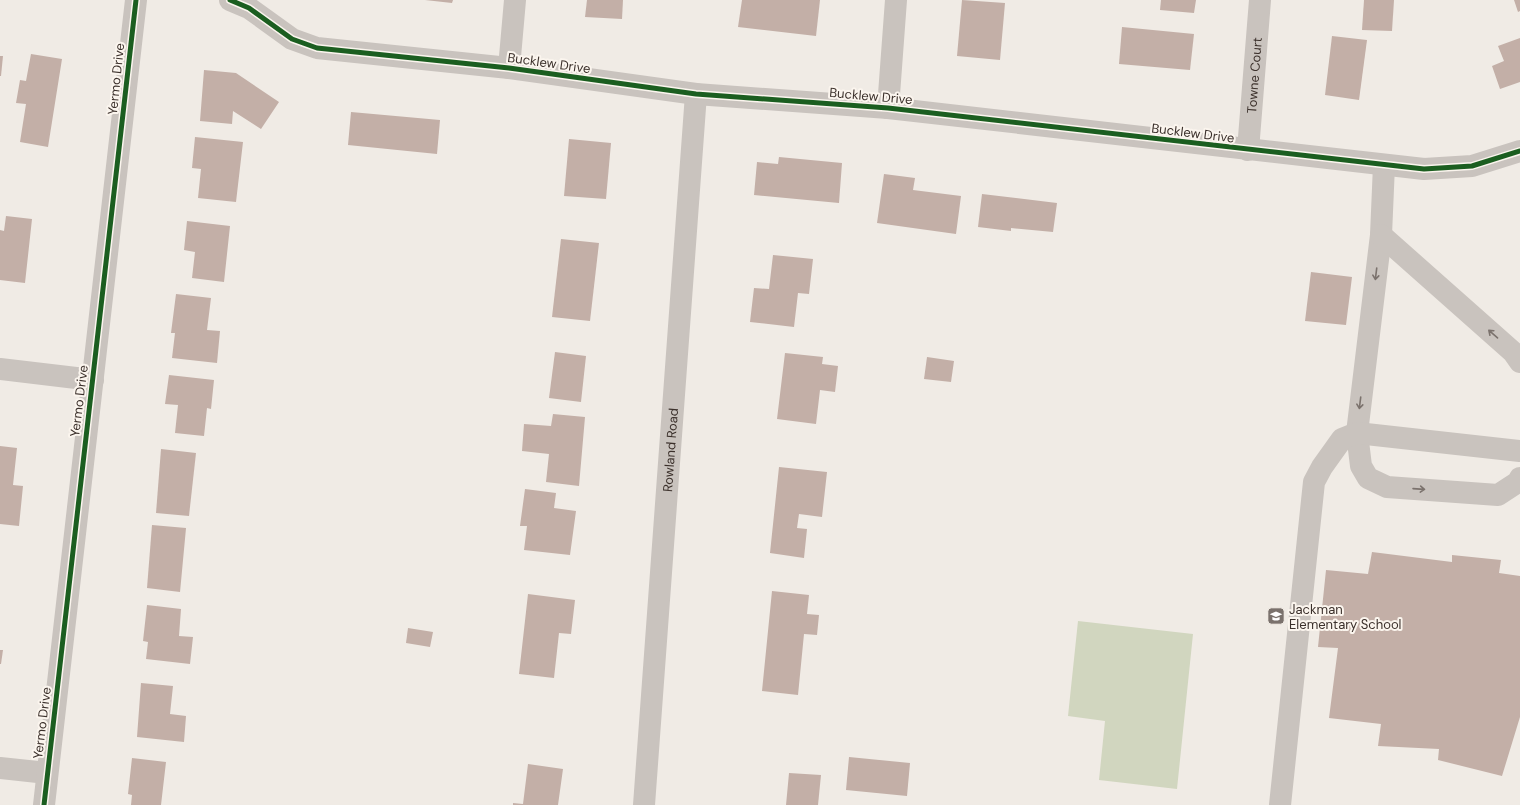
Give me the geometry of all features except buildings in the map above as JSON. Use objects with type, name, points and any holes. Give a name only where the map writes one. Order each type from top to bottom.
[{"type":"street","name":"Yermo Drive","points":[[44,805],[136,0]]},
{"type":"street","name":"Bucklew Drive","points":[[230,0],[249,8],[292,39],[305,45],[317,48],[509,68],[696,94],[888,108],[1424,169],[1472,166],[1520,151]]},
{"type":"street","points":[[509,68],[515,0]]},
{"type":"street","points":[[888,108],[896,0]]},
{"type":"street","name":"Towne Court","points":[[1248,150],[1260,0]]},
{"type":"street","name":"Rowland Road","points":[[644,805],[696,94]]},
{"type":"street","points":[[1384,165],[1381,235],[1357,433],[1361,466],[1368,478],[1387,487],[1498,495],[1518,482],[1520,478]]},
{"type":"street","points":[[1381,235],[1513,352],[1520,362]]},
{"type":"street","points":[[0,369],[93,380]]},
{"type":"street","points":[[1280,805],[1314,482],[1322,467],[1342,439],[1357,433],[1520,451]]},
{"type":"street","points":[[0,768],[47,773]]},
{"type":"green space","points":[[1078,621],[1193,634],[1177,789],[1099,780],[1105,721],[1068,716]]},
{"type":"cycle path","points":[[44,805],[136,0]]},
{"type":"cycle path","points":[[230,0],[249,8],[292,39],[317,48],[509,68],[696,94],[888,108],[1424,169],[1472,166],[1520,151]]},
{"type":"place","name":"Jackman Elementary School","points":[[1276,616]]}]
